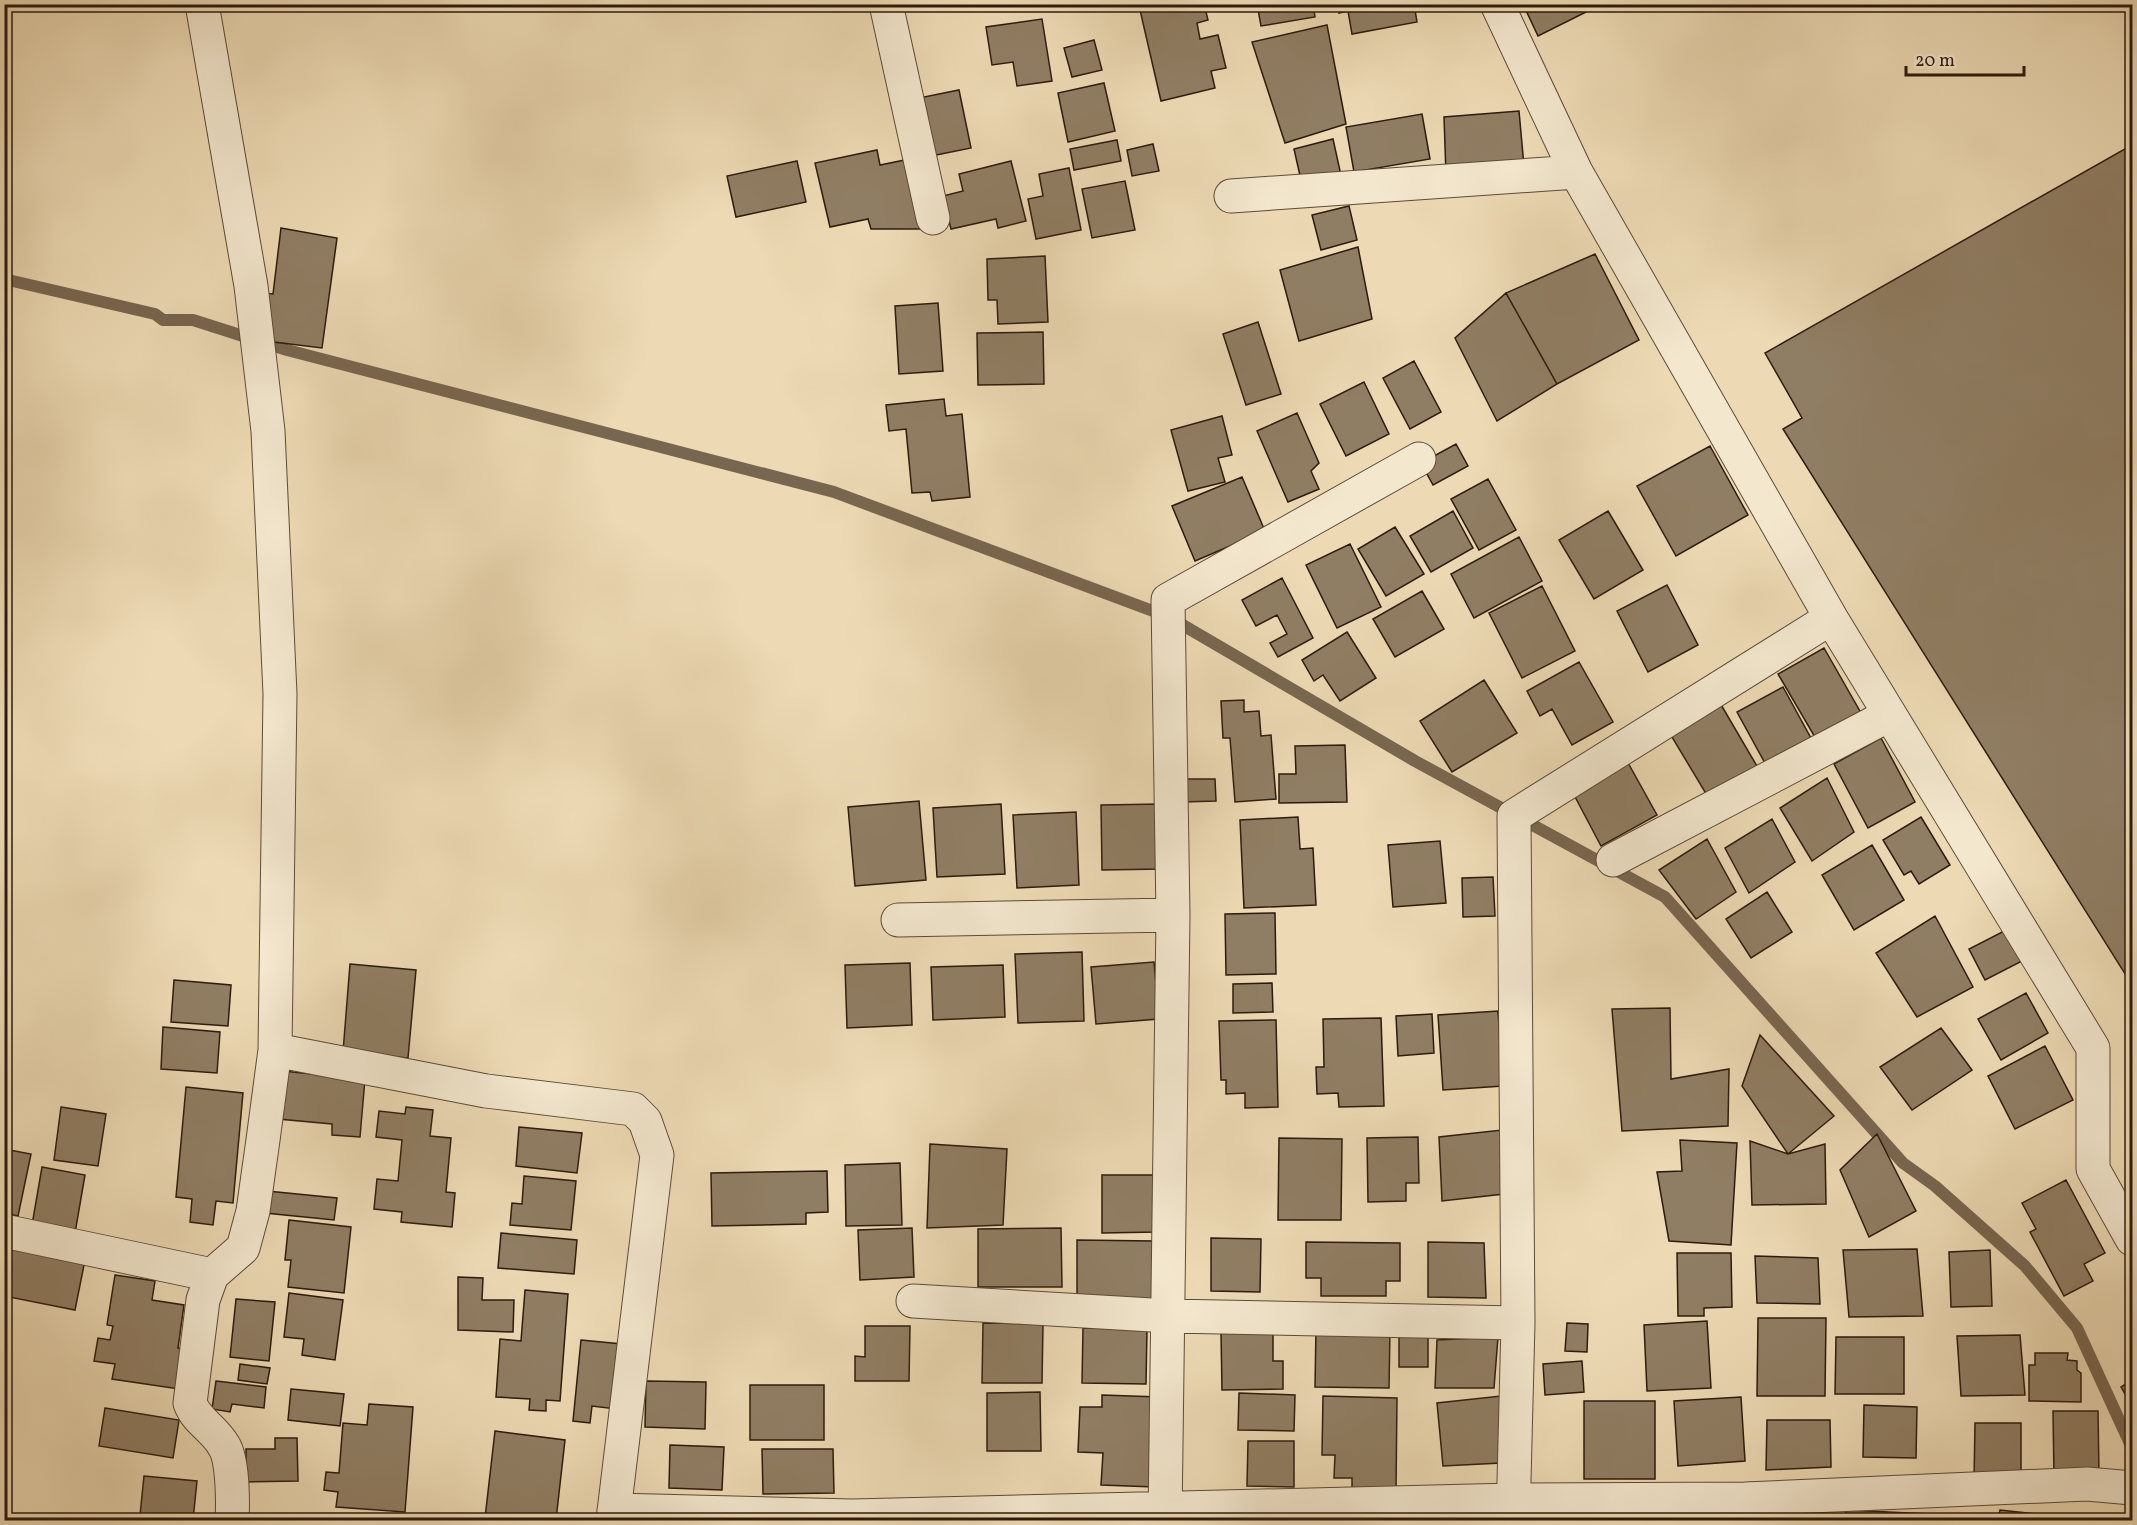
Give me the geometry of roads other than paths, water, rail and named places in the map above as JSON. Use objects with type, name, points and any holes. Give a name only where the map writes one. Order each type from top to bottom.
[{"type":"street","points":[[202,4],[251,286],[268,431],[280,694],[275,1050],[253,1211],[243,1248],[212,1275],[203,1300],[190,1403],[195,1417],[209,1426],[226,1448],[232,1521]]},
{"type":"street","points":[[886,4],[933,218]]},
{"type":"street","points":[[1497,4],[1576,172],[1831,618],[2093,1048],[2093,1168],[2133,1239]]},
{"type":"street","points":[[1231,196],[1576,172]]},
{"type":"street","points":[[1165,1514],[1173,915],[1168,600],[1419,459]]},
{"type":"street","points":[[1513,1510],[1518,1323],[1514,816],[1831,618]]},
{"type":"street","points":[[1613,860],[1889,715]]},
{"type":"street","points":[[898,920],[1173,915]]},
{"type":"street","points":[[275,1050],[486,1092],[633,1109],[645,1121],[657,1155],[613,1515],[852,1516],[1513,1510],[2087,1484],[2133,1488]]},
{"type":"street","points":[[4,1231],[212,1275]]},
{"type":"street","points":[[913,1301],[1169,1316],[1518,1323]]},
{"type":"waterway","points":[[4,279],[155,314],[163,320],[193,320],[287,350],[834,492],[1169,617],[1415,761],[1665,897],[1903,1163],[1935,1186],[2025,1266],[2077,1328],[2132,1448]]}]
